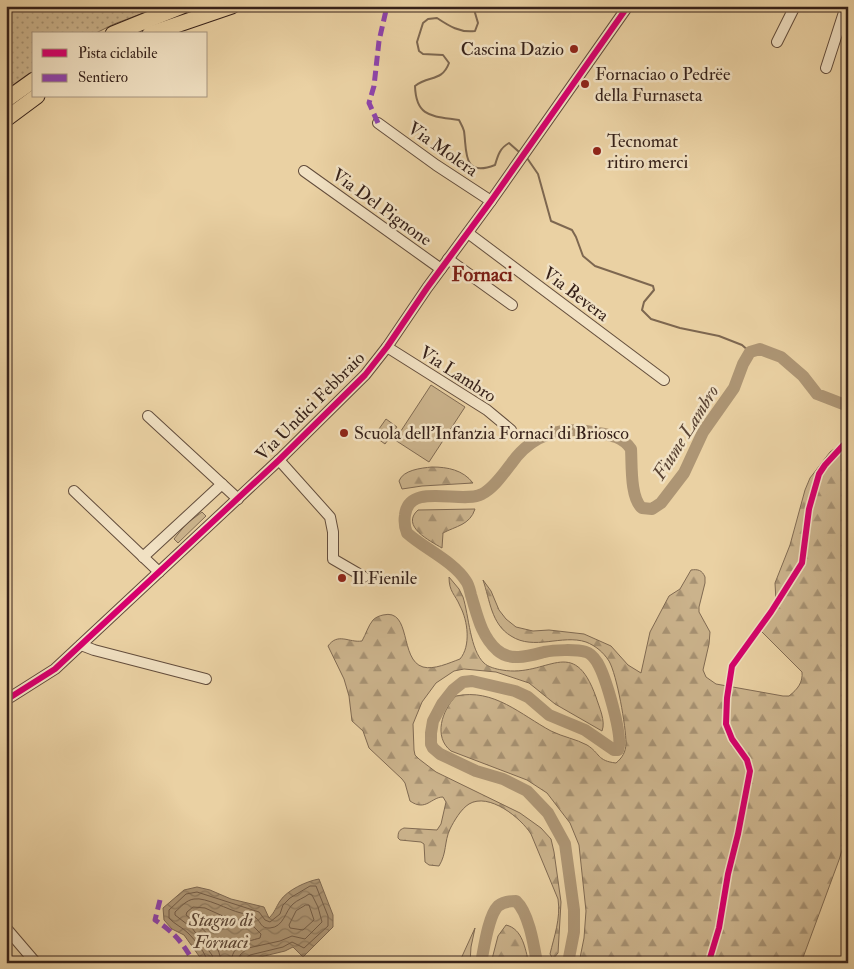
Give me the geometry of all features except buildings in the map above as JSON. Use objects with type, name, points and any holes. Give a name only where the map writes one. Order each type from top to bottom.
[{"type":"highway","points":[[118,32],[182,6]]},
{"type":"highway","points":[[156,32],[232,6]]},
{"type":"highway","points":[[6,100],[32,81]]},
{"type":"highway","points":[[6,119],[35,98]]},
{"type":"street","name":"Via Undici Febbraio","points":[[6,700],[55,669],[279,460],[365,375],[387,347],[628,6]]},
{"type":"street","points":[[777,42],[795,6]]},
{"type":"street","points":[[826,68],[846,6]]},
{"type":"street","name":"Via Molera","points":[[378,123],[436,165],[491,201]]},
{"type":"street","name":"Via Del Pignone","points":[[304,172],[441,269]]},
{"type":"street","name":"Via Bevera","points":[[468,233],[664,380]]},
{"type":"street","points":[[448,259],[512,306]]},
{"type":"street","name":"Via Lambro","points":[[387,347],[487,410],[511,430]]},
{"type":"street","points":[[148,416],[238,498]]},
{"type":"street","points":[[279,460],[330,517],[333,532],[334,559],[364,577]]},
{"type":"street","points":[[143,557],[222,484]]},
{"type":"street","points":[[74,491],[159,572]]},
{"type":"street","points":[[81,645],[206,679]]},
{"type":"street","points":[[6,928],[36,963]]},
{"type":"green space","points":[[6,6],[162,6],[98,32],[32,32],[32,72],[6,92]]},
{"type":"green space","points":[[431,385],[465,407],[429,462],[395,440]]},
{"type":"green space","points":[[386,419],[397,427],[385,444],[374,436]]},
{"type":"green space","points":[[848,439],[848,831],[801,963],[579,963],[584,938],[586,911],[579,845],[570,823],[547,793],[527,780],[451,751],[445,745],[441,731],[447,709],[456,696],[483,696],[507,704],[551,731],[587,745],[602,759],[616,763],[623,754],[626,743],[618,689],[609,661],[599,650],[590,644],[577,640],[529,642],[520,640],[504,631],[492,611],[483,580],[491,591],[499,610],[516,627],[533,631],[549,630],[584,634],[611,646],[628,665],[641,673],[650,632],[669,596],[680,589],[691,570],[700,570],[705,577],[705,583],[699,612],[710,632],[703,670],[706,677],[716,684],[789,696],[799,685],[802,679],[802,672],[759,629],[776,601],[775,583],[790,545],[810,478],[830,452]]},
{"type":"green space","points":[[432,467],[455,470],[465,475],[473,483],[402,489],[399,481],[404,474],[413,470]]},
{"type":"green space","points":[[475,509],[470,519],[466,522],[443,533],[442,548],[424,537],[412,522],[413,516],[418,510]]},
{"type":"green space","points":[[202,512],[206,516],[178,543],[174,539],[186,524]]},
{"type":"green space","points":[[449,577],[463,597],[473,641],[479,657],[484,663],[497,669],[518,671],[558,662],[568,662],[578,667],[587,678],[602,714],[602,731],[555,704],[529,683],[496,672],[464,669],[454,671],[436,683],[422,702],[413,724],[414,750],[415,755],[419,759],[436,772],[520,813],[541,828],[551,839],[561,902],[558,953],[553,959],[550,954],[558,920],[558,899],[531,834],[512,814],[504,808],[486,801],[477,801],[466,806],[450,829],[439,866],[429,865],[425,862],[424,844],[398,838],[399,832],[404,828],[437,830],[441,824],[446,802],[443,797],[424,805],[410,801],[402,779],[369,748],[363,731],[352,721],[349,696],[344,679],[328,646],[340,639],[362,641],[374,619],[383,615],[392,615],[398,619],[402,627],[411,655],[423,667],[442,666],[460,659],[466,647],[467,633],[463,612],[451,590]]},
{"type":"green space","points":[[506,925],[512,927],[520,935],[529,963],[491,963],[498,936]]},
{"type":"green space","points":[[475,928],[470,963],[459,963]]},
{"type":"water","name":"Stagno di Fornaci","points":[[319,879],[333,915],[333,927],[303,957],[293,947],[285,951],[252,959],[248,963],[204,963],[184,935],[172,929],[164,920],[163,908],[184,890],[197,887],[231,899],[264,907],[269,918],[287,893],[303,884]]},
{"type":"waterway","points":[[473,6],[478,23],[475,31],[460,30],[437,18],[428,19],[423,23],[417,42],[419,51],[423,54],[443,55],[449,63],[439,76],[425,80],[415,86],[416,96],[419,104],[428,114],[459,120],[464,131],[466,154],[471,165],[477,168],[495,165],[501,150],[509,143],[518,151]]},
{"type":"waterway","points":[[527,158],[538,174],[551,221],[572,230],[583,256],[595,266],[653,286],[654,290],[644,302],[642,310],[651,319],[680,328],[719,336],[742,345],[750,352]]},
{"type":"waterway","name":"Fiume Lambro","points":[[568,963],[574,932],[574,910],[565,844],[548,813],[527,791],[503,779],[476,771],[440,754],[431,744],[431,733],[433,721],[442,704],[453,690],[463,682],[472,681],[515,691],[528,697],[549,715],[585,730],[614,750],[618,750],[616,720],[604,679],[597,662],[586,652],[559,650],[514,657],[502,654],[497,650],[483,631],[466,581],[454,567],[407,533],[404,520],[409,505],[416,499],[426,496],[473,497],[482,494],[494,485],[519,454],[529,445],[549,434],[573,430],[612,436],[628,445],[631,449],[632,480],[635,497],[642,508],[652,509],[661,503],[684,473],[703,432],[734,388],[743,364],[750,352],[760,349],[781,357],[803,376],[817,394],[848,406]]},
{"type":"waterway","name":"Fiume Lambro","points":[[481,963],[487,933],[495,911],[502,904],[516,901],[521,906],[528,921],[537,963]]},
{"type":"marked path","points":[[378,123],[369,103],[374,86],[379,41],[387,6]]},
{"type":"marked path","points":[[160,900],[155,920],[178,939],[194,963]]},
{"type":"cycle path","points":[[6,700],[55,669],[279,460],[365,375],[387,347],[628,6]]},
{"type":"cycle path","points":[[711,963],[710,958],[719,928],[728,874],[750,771],[747,760],[732,739],[726,724],[727,698],[732,666],[771,612],[802,563],[809,509],[819,474],[848,440]]},
{"type":"place","name":"Cascina Dazio","points":[[574,49]]},
{"type":"place","name":"Fornaciao o Pedrëe della Furnaseta","points":[[585,84]]},
{"type":"place","name":"Tecnomat ritiro merci","points":[[597,151]]},
{"type":"place","name":"Scuola dell’Infanzia Fornaci di Briosco","points":[[344,433]]},
{"type":"place","name":"Il Fienile","points":[[342,578]]},
{"type":"district","name":"Fornaci","points":[[482,274]]}]
